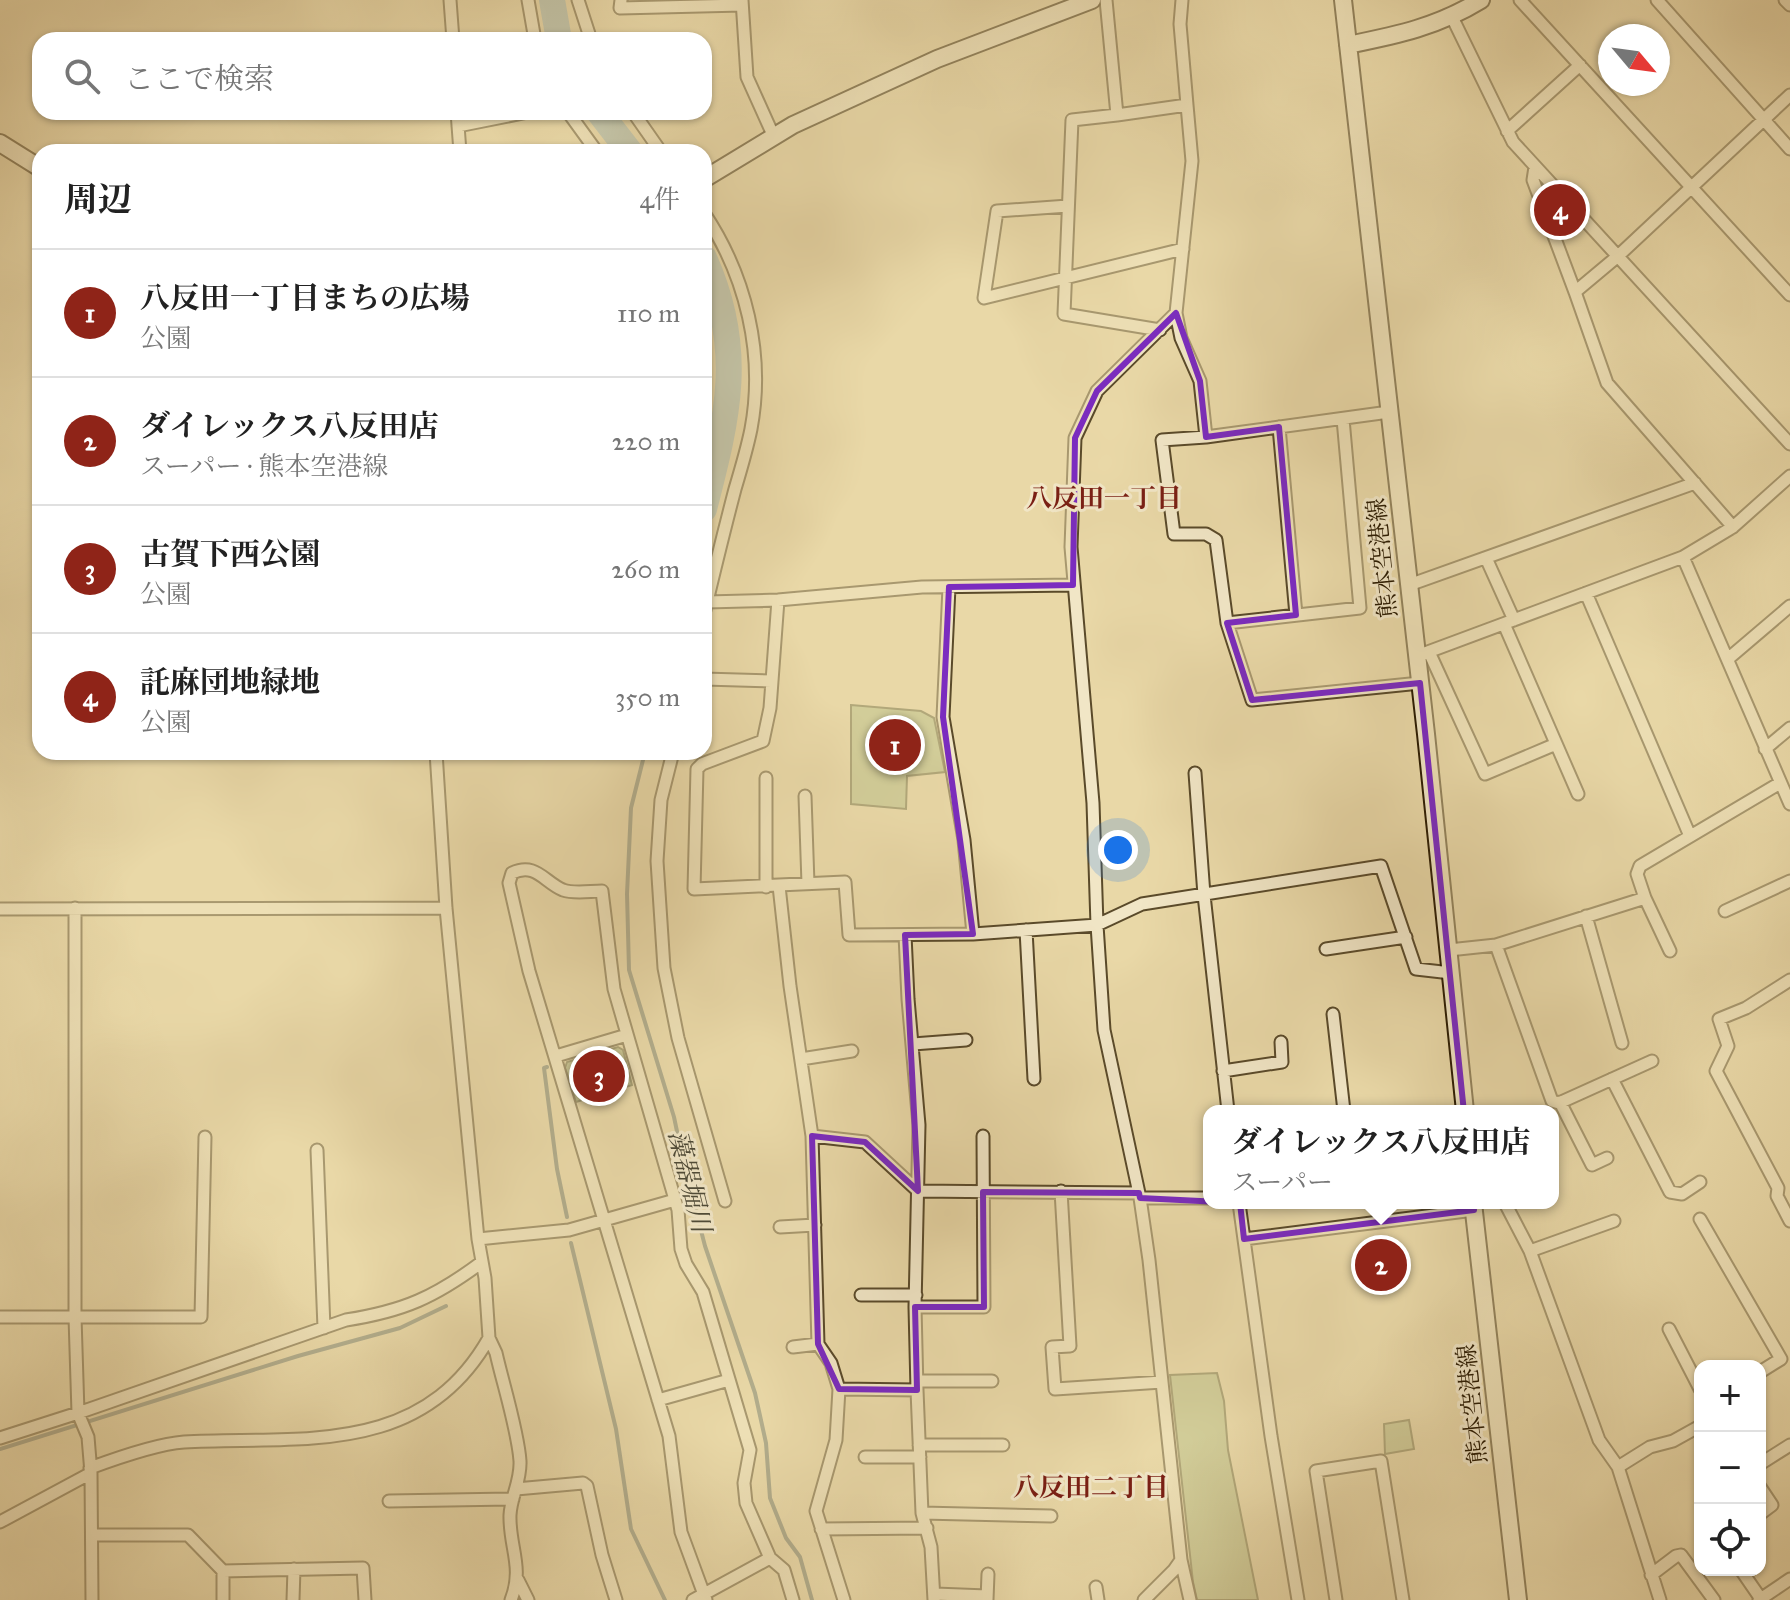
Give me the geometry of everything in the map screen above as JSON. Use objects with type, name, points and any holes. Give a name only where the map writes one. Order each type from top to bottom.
[{"type":"main road","points":[[712,174],[793,125],[1063,5],[1092,0]]},
{"type":"main road","name":"熊本空港線","points":[[1343,0],[1409,585],[1423,654],[1420,683],[1464,1105]]},
{"type":"main road","points":[[1348,45],[1409,32],[1452,17],[1481,0]]},
{"type":"main road","points":[[0,143],[32,163]]},
{"type":"main road","name":"熊本空港線","points":[[1474,1209],[1518,1600]]},
{"type":"street","points":[[450,0],[452,32]]},
{"type":"street","points":[[528,0],[534,32]]},
{"type":"street","points":[[578,0],[588,32]]},
{"type":"street","points":[[621,0],[620,8],[742,2],[747,77],[774,137]]},
{"type":"street","points":[[1106,0],[1117,115]]},
{"type":"street","points":[[1182,0],[1180,24],[1192,161],[1176,313],[1181,338],[1200,381],[1206,437]]},
{"type":"street","points":[[1520,0],[1790,295]]},
{"type":"street","points":[[1657,0],[1790,149]]},
{"type":"street","points":[[1785,0],[1790,5]]},
{"type":"street","points":[[1452,17],[1507,131],[1535,167],[1790,444]]},
{"type":"street","points":[[1507,131],[1580,65]]},
{"type":"street","points":[[1575,292],[1618,256],[1790,95]]},
{"type":"street","points":[[1160,330],[1064,314],[1072,120],[1187,105]]},
{"type":"street","points":[[458,120],[459,144]]},
{"type":"street","points":[[458,126],[488,120]]},
{"type":"street","points":[[574,120],[591,144]]},
{"type":"street","points":[[639,120],[655,144]]},
{"type":"street","points":[[1535,167],[1533,180],[1607,383],[1733,527]]},
{"type":"street","points":[[1068,206],[997,211],[984,298],[1183,249]]},
{"type":"street","points":[[712,225],[738,275],[752,325],[755,372],[752,428],[712,585]]},
{"type":"street","points":[[1176,313],[1097,391],[1075,438],[1072,506],[1073,585],[1093,803],[1104,1030],[1139,1196],[1181,1560],[1190,1600]]},
{"type":"street","points":[[1389,412],[1206,437],[1162,440],[1174,534],[1206,534],[1216,540],[1227,623],[1252,700],[1420,683]]},
{"type":"street","points":[[1227,623],[1360,608],[1343,419]]},
{"type":"street","points":[[1279,427],[1296,615]]},
{"type":"street","points":[[1556,744],[1485,774],[1423,654],[1683,557],[1733,527],[1790,476]]},
{"type":"street","points":[[1409,585],[1695,483]]},
{"type":"street","points":[[1683,557],[1790,804]]},
{"type":"street","points":[[1486,558],[1578,794]]},
{"type":"street","points":[[712,607],[949,587],[1073,585]]},
{"type":"street","points":[[949,587],[943,717],[964,840],[973,934]]},
{"type":"street","points":[[1586,593],[1690,836]]},
{"type":"street","points":[[778,600],[772,681],[763,741],[702,764],[697,769],[694,889],[845,882],[849,935],[973,934],[1097,925],[1142,904],[1381,866],[1418,971],[1451,973]]},
{"type":"street","points":[[1729,658],[1790,606]]},
{"type":"street","points":[[712,679],[772,681]]},
{"type":"street","points":[[1765,749],[1790,728]]},
{"type":"street","points":[[437,760],[446,908],[478,1239],[485,1278],[489,1338],[496,1353],[520,1459],[510,1517],[518,1580],[528,1600]]},
{"type":"street","points":[[671,760],[661,800],[657,861],[664,968],[678,1038],[725,1201]]},
{"type":"street","points":[[1195,773],[1204,895],[1227,1105]]},
{"type":"street","points":[[766,778],[766,887]]},
{"type":"street","points":[[1670,951],[1645,898],[1637,874],[1640,866],[1780,783]]},
{"type":"street","points":[[805,796],[808,884]]},
{"type":"street","points":[[770,1558],[701,1598],[681,1532],[672,1447],[529,971],[509,883],[512,873],[519,870],[539,871],[566,892],[602,891],[614,989],[675,1200],[683,1258],[703,1292],[750,1450],[744,1483],[746,1503],[770,1558],[784,1570],[793,1600]]},
{"type":"street","points":[[1725,911],[1790,881]]},
{"type":"street","points":[[779,886],[812,1136],[818,1344],[831,1363],[839,1389],[836,1440],[816,1511],[844,1600]]},
{"type":"street","points":[[1449,950],[1496,945],[1645,898]]},
{"type":"street","points":[[75,908],[75,1317],[78,1413],[88,1437],[91,1470],[92,1600]]},
{"type":"street","points":[[0,909],[446,908]]},
{"type":"street","points":[[1586,916],[1622,1043]]},
{"type":"street","points":[[1026,930],[1034,1079]]},
{"type":"street","points":[[905,935],[919,1125],[916,1301],[922,1513],[934,1568],[934,1597],[987,1598],[988,1574]]},
{"type":"street","points":[[1326,949],[1406,937]]},
{"type":"street","points":[[1496,945],[1552,1101],[1560,1102],[1652,1061]]},
{"type":"street","points":[[1790,980],[1746,1008],[1719,1019],[1728,1046],[1716,1071],[1778,1188],[1777,1196],[1790,1221]]},
{"type":"street","points":[[1333,1014],[1343,1105]]},
{"type":"street","points":[[556,1056],[627,1035]]},
{"type":"street","points":[[913,1044],[966,1040]]},
{"type":"street","points":[[1223,1071],[1282,1062],[1281,1042]]},
{"type":"street","points":[[801,1059],[852,1051]]},
{"type":"street","points":[[1612,1079],[1669,1190],[1682,1194],[1700,1182]]},
{"type":"street","points":[[1560,1102],[1592,1165],[1607,1158]]},
{"type":"street","points":[[812,1136],[865,1142],[918,1191],[1061,1191],[1203,1198]]},
{"type":"street","points":[[861,1295],[984,1307],[983,1136]]},
{"type":"street","points":[[0,1317],[201,1317],[205,1137]]},
{"type":"street","points":[[317,1150],[324,1328]]},
{"type":"street","points":[[1061,1191],[1070,1346],[1052,1347],[1055,1389],[1162,1382]]},
{"type":"street","points":[[478,1239],[569,1230],[675,1200]]},
{"type":"street","points":[[1240,1209],[1271,1436],[1298,1600]]},
{"type":"street","points":[[1244,1239],[1453,1209]]},
{"type":"street","points":[[1508,1209],[1530,1251],[1599,1440],[1618,1467],[1660,1600]]},
{"type":"street","points":[[1700,1219],[1781,1359],[1766,1368]]},
{"type":"street","points":[[1530,1251],[1614,1221]]},
{"type":"street","points":[[780,1227],[815,1225]]},
{"type":"street","points":[[0,1438],[346,1320],[386,1313],[444,1290],[482,1262]]},
{"type":"street","points":[[1669,1329],[1694,1377]]},
{"type":"street","points":[[0,1522],[91,1470],[181,1442],[312,1440],[378,1427],[417,1412],[435,1400],[479,1357],[489,1338]]},
{"type":"street","points":[[793,1347],[818,1344]]},
{"type":"street","points":[[658,1400],[729,1380]]},
{"type":"street","points":[[839,1389],[992,1381]]},
{"type":"street","points":[[1618,1467],[1650,1447],[1673,1441],[1694,1429]]},
{"type":"street","points":[[865,1457],[1003,1445]]},
{"type":"street","points":[[1766,1460],[1790,1445]]},
{"type":"street","points":[[1336,1600],[1316,1471],[1381,1461],[1403,1600]]},
{"type":"street","points":[[389,1501],[514,1494],[583,1483],[587,1486],[616,1600]]},
{"type":"street","points":[[922,1513],[1051,1516]]},
{"type":"street","points":[[821,1529],[927,1528]]},
{"type":"street","points":[[92,1535],[188,1535],[223,1571],[223,1600]]},
{"type":"street","points":[[1651,1575],[1681,1555],[1714,1600]]},
{"type":"street","points":[[1144,1600],[1181,1560]]},
{"type":"street","points":[[223,1571],[363,1568],[365,1600]]},
{"type":"street","points":[[293,1600],[294,1569]]},
{"type":"street","points":[[1745,1576],[1760,1600],[1790,1579]]},
{"type":"street","points":[[511,1600],[518,1580]]},
{"type":"street","points":[[1096,1587],[1098,1600]]},
{"type":"highlighted area","points":[[1176,313],[1200,381],[1206,437],[1279,427],[1296,615],[1227,623],[1252,700],[1420,683],[1474,1210],[1244,1239],[1240,1203],[1140,1198],[1139,1193],[983,1192],[984,1307],[915,1307],[917,1390],[839,1389],[818,1344],[812,1136],[865,1142],[918,1191],[905,935],[973,934],[943,717],[949,587],[1073,585],[1075,438],[1097,391]]},
{"type":"green space","points":[[1550,192],[1582,221],[1560,240],[1546,199]]},
{"type":"green space","points":[[851,705],[921,711],[934,718],[945,772],[907,776],[906,809],[851,804]]},
{"type":"green space","points":[[618,1047],[623,1050],[632,1085],[576,1102],[565,1068],[567,1062]]},
{"type":"green space","points":[[1217,1373],[1224,1401],[1228,1450],[1258,1600],[1197,1600],[1193,1582],[1170,1375]]},
{"type":"green space","points":[[1409,1420],[1414,1449],[1385,1454],[1384,1424]]},
{"type":"waterway","name":"藻器堀川","points":[[552,0],[558,32]]},
{"type":"waterway","name":"藻器堀川","points":[[605,120],[624,144]]},
{"type":"waterway","name":"藻器堀川","points":[[712,278],[725,323],[728,353],[725,413],[712,476]]},
{"type":"waterway","name":"藻器堀川","points":[[643,760],[631,808],[627,894],[629,970],[674,1117],[705,1246],[755,1393],[766,1443],[770,1498],[786,1538],[800,1557],[812,1600]]},
{"type":"waterway","points":[[547,1067],[544,1068],[557,1169],[567,1217]]},
{"type":"waterway","points":[[571,1243],[616,1429],[631,1529],[665,1600]]},
{"type":"waterway","points":[[0,1449],[298,1356],[400,1328],[446,1306]]},
{"type":"place","name":"託麻団地緑地","points":[[1560,210]]},
{"type":"place","name":"八反田一丁目まちの広場","points":[[895,745]]},
{"type":"place","name":"古賀下西公園","points":[[599,1076]]},
{"type":"place","name":"ダイレックス八反田店","points":[[1381,1265]]},
{"type":"district","name":"八反田一丁目","points":[[1104,498]]},
{"type":"district","name":"八反田二丁目","points":[[1091,1487]]}]
